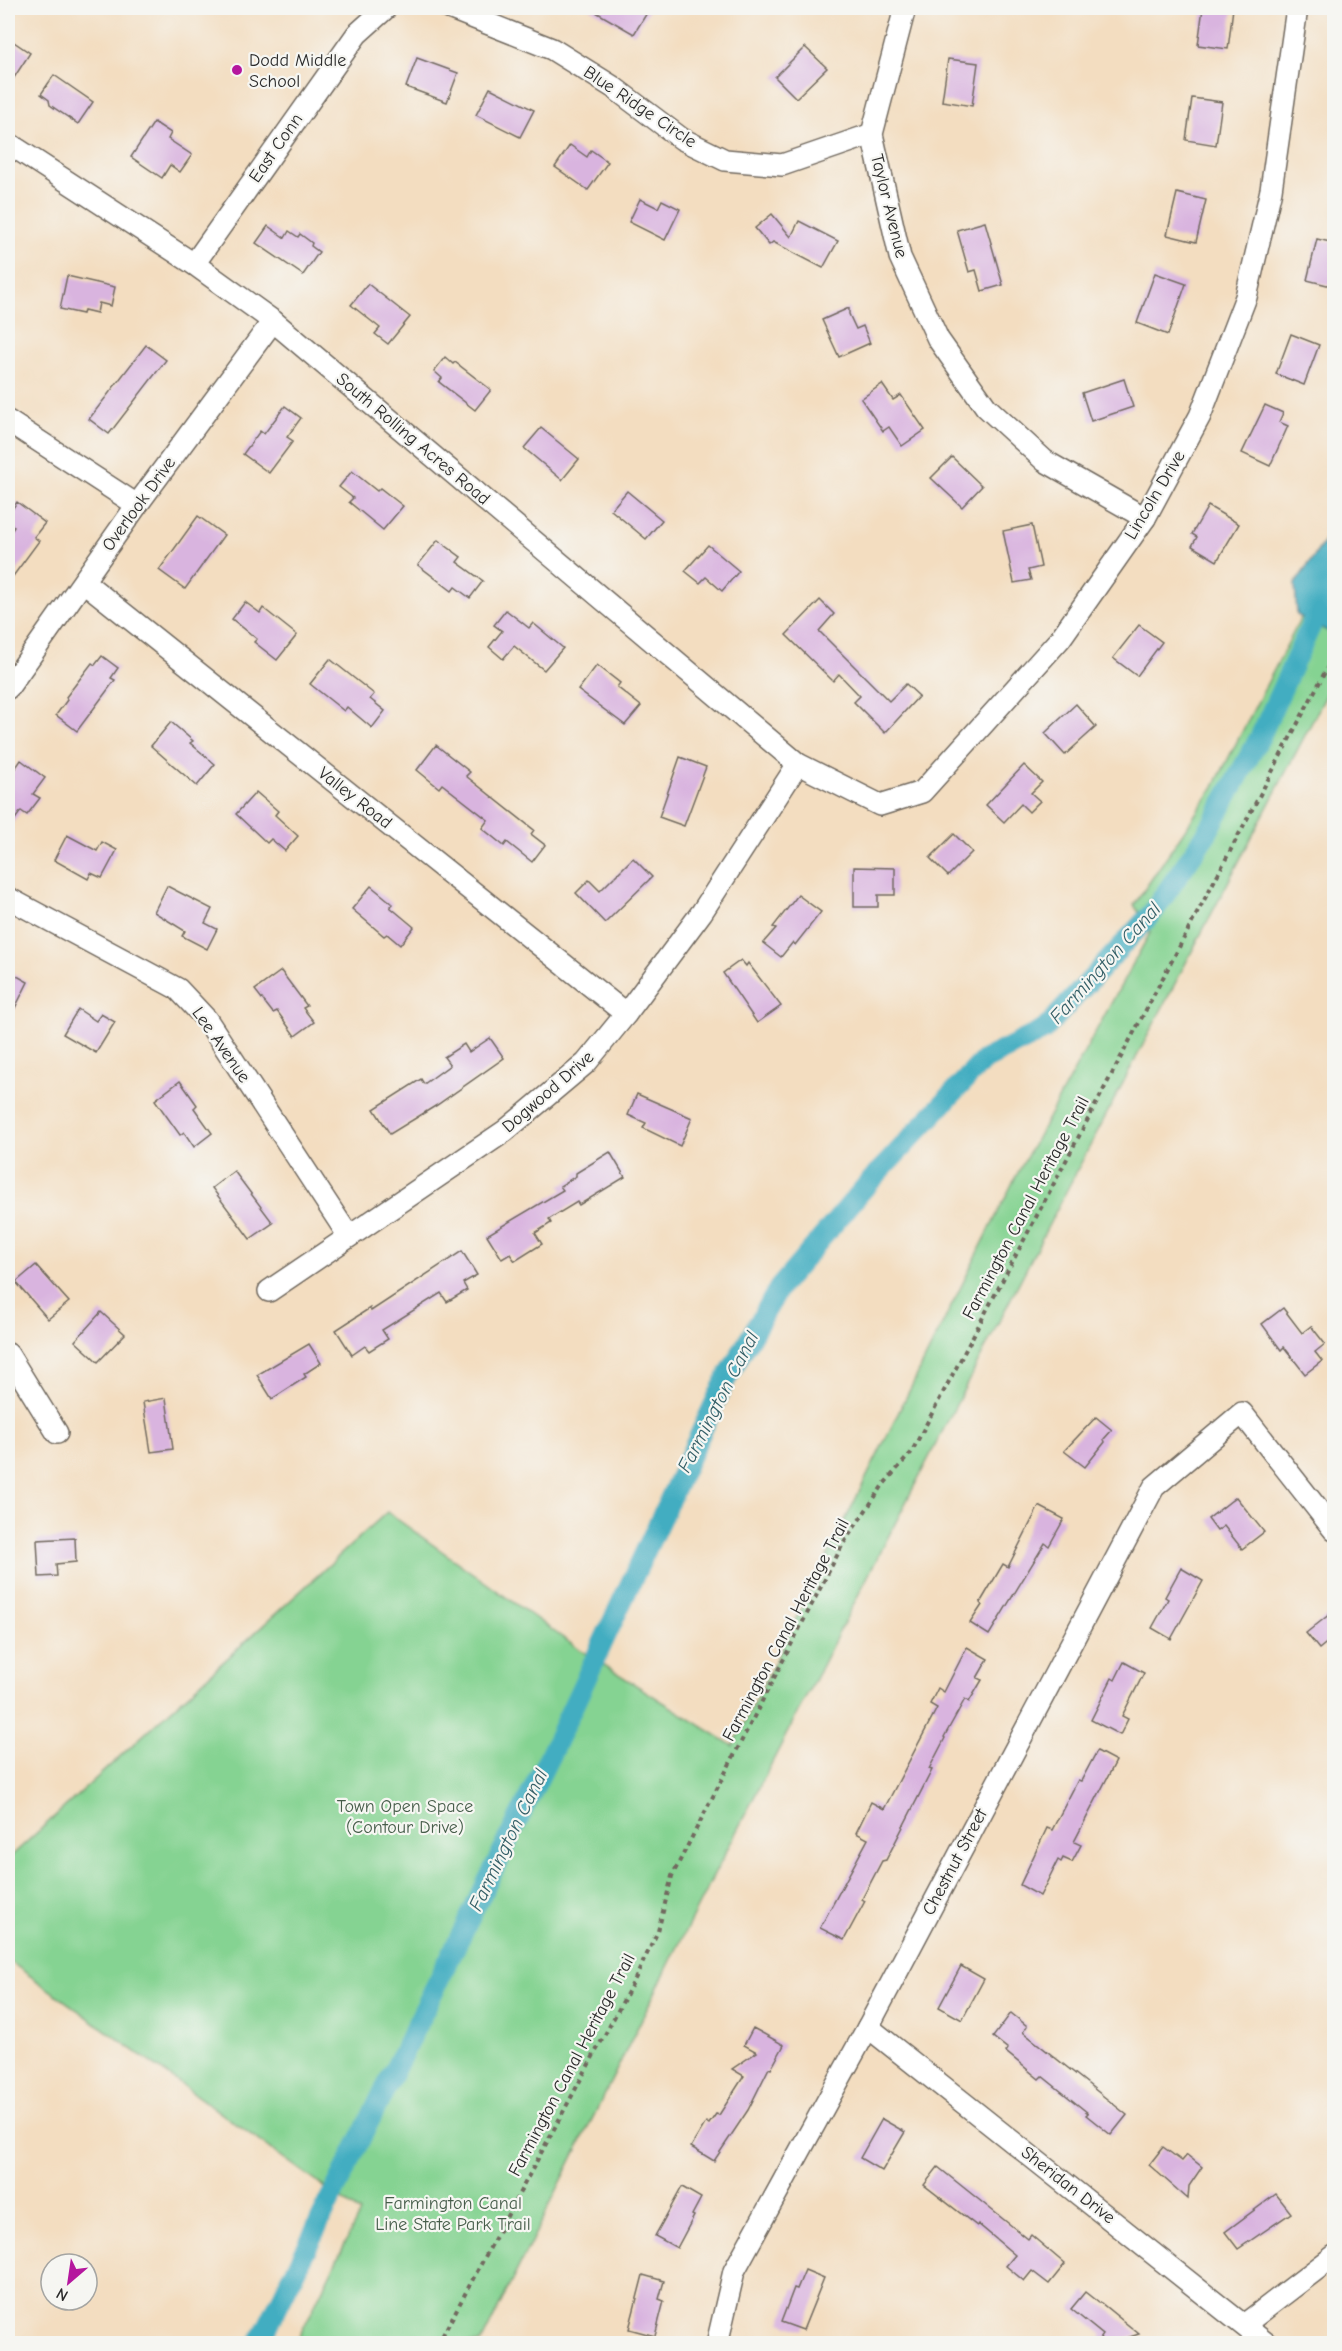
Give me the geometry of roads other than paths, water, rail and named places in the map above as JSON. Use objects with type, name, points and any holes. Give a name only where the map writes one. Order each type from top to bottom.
[{"type":"street","name":"East Conn","points":[[194,264],[357,34],[386,8]]},
{"type":"street","name":"Blue Ridge Circle","points":[[449,8],[552,49],[613,87],[682,139],[725,160],[782,165],[872,134]]},
{"type":"street","name":"Taylor Avenue","points":[[905,8],[872,134],[900,257],[938,339],[986,407],[1045,461],[1145,518]]},
{"type":"street","name":"Lincoln Drive","points":[[798,764],[880,805],[922,792],[1060,639],[1145,518],[1200,416],[1246,297],[1271,190],[1297,8]]},
{"type":"street","name":"South Rolling Acres Road","points":[[8,143],[194,264],[273,321],[798,764]]},
{"type":"street","name":"Overlook Drive","points":[[8,688],[137,506],[273,321]]},
{"type":"street","points":[[8,421],[137,506]]},
{"type":"street","name":"Valley Road","points":[[84,582],[626,1014]]},
{"type":"street","name":"Dogwood Drive","points":[[269,1291],[348,1235],[505,1131],[586,1063],[626,1014],[702,912],[798,764]]},
{"type":"street","name":"Lee Avenue","points":[[8,898],[178,989],[207,1020],[348,1235]]},
{"type":"street","points":[[8,1354],[57,1433]]},
{"type":"street","name":"Chestnut Street","points":[[717,2343],[734,2271],[868,2027],[1155,1487],[1242,1413],[1335,1530]]},
{"type":"street","name":"Sheridan Drive","points":[[868,2027],[1267,2343]]},
{"type":"street","points":[[1245,2324],[1335,2256]]},
{"type":"water","points":[[1334,527],[1334,625],[1331,633],[1297,615],[1295,584]]},
{"type":"waterway","name":"Farmington Canal","points":[[259,2344],[553,1749],[725,1381],[779,1288],[864,1188],[984,1060],[1044,1030],[1153,912],[1207,833],[1260,737],[1334,575]]},
{"type":"place","name":"Dodd Middle School","points":[[237,70]]},
{"type":"park label","name":"Town Open Space (Contour Drive)","points":[[405,1816]]},
{"type":"park label","name":"Farmington Canal Line State Park Trail","points":[[453,2213]]}]
